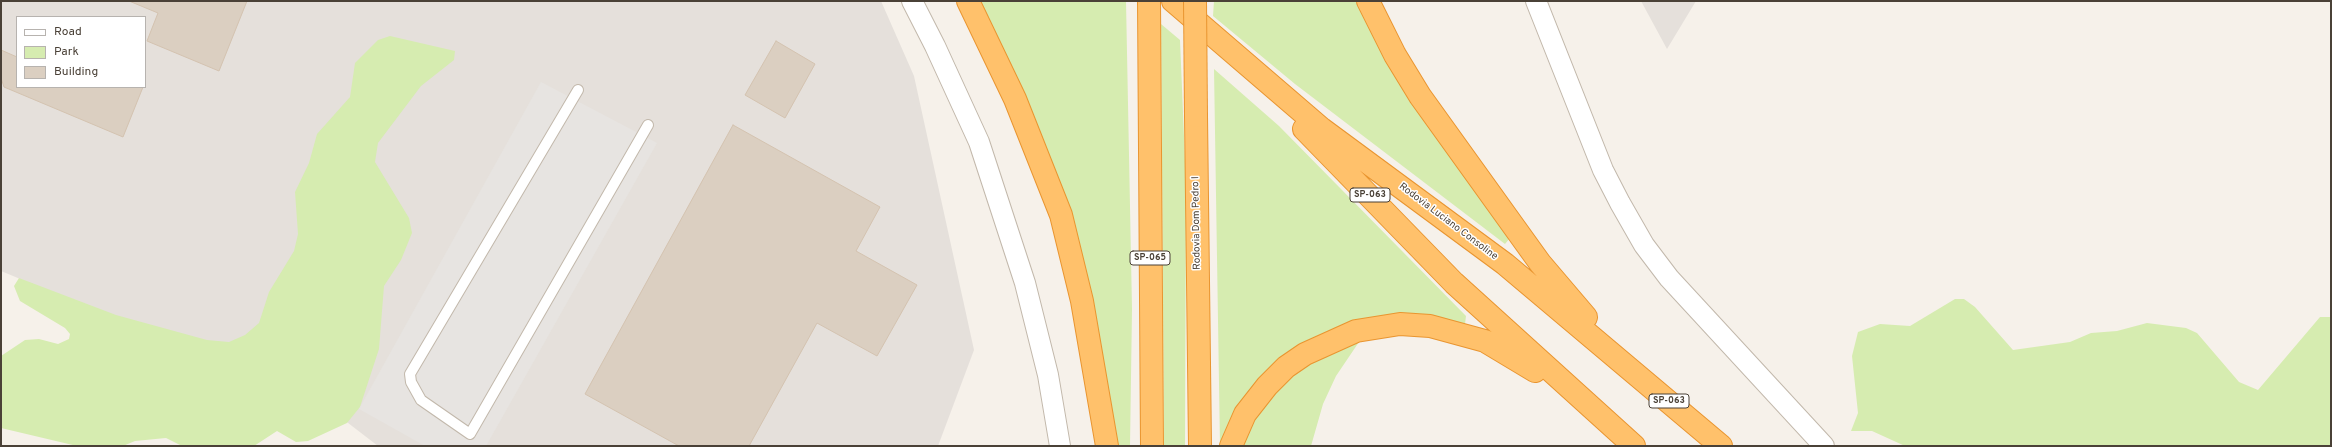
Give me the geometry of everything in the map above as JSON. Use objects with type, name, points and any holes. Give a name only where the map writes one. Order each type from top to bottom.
[{"type":"highway","points":[[968,1],[1015,99],[1061,215],[1082,302],[1107,446]]},
{"type":"highway","name":"SP-065","points":[[1149,1],[1152,446]]},
{"type":"highway","name":"SP-063","points":[[1157,1],[1308,132],[1454,283],[1634,446]]},
{"type":"highway","name":"Rodovia Luciano Consoline","points":[[1173,1],[1322,129],[1505,264],[1721,446]]},
{"type":"highway","name":"Rodovia Dom Pedro I","points":[[1195,1],[1200,446]]},
{"type":"highway","points":[[1368,1],[1395,55],[1433,115],[1540,263],[1604,336],[1617,357]]},
{"type":"highway","points":[[1231,446],[1245,414],[1267,386],[1286,367],[1304,354],[1330,341],[1356,331],[1374,327],[1400,324],[1430,326],[1485,341],[1577,395]]},
{"type":"street","points":[[912,1],[936,46],[980,142],[1025,284],[1048,375],[1060,446]]},
{"type":"street","points":[[1536,1],[1603,170],[1644,245],[1669,278],[1824,446]]},
{"type":"lane","points":[[578,90],[410,374],[411,382],[421,400],[470,434],[648,125]]},
{"type":"shaded area","points":[[1,1],[881,1],[914,76],[974,350],[938,446],[378,446],[326,406],[1,271]]},
{"type":"shaded area","points":[[1641,1],[1696,1],[1667,49]]},
{"type":"shaded area","points":[[541,82],[657,143],[486,446],[425,446],[359,409]]},
{"type":"green space","points":[[978,1],[1126,1],[1132,309],[1130,446],[1114,446],[1054,168],[1020,88]]},
{"type":"green space","points":[[1214,1],[1358,1],[1510,238],[1505,244],[1295,84],[1213,16]]},
{"type":"green space","points":[[1161,24],[1180,40],[1186,185],[1185,446],[1164,446]]},
{"type":"green space","points":[[390,36],[455,51],[454,60],[421,86],[378,143],[375,162],[409,218],[412,233],[401,260],[384,286],[379,349],[360,407],[347,423],[308,441],[296,442],[277,431],[254,446],[182,446],[166,438],[135,441],[123,446],[77,446],[1,428],[1,356],[25,340],[39,339],[58,344],[69,339],[70,334],[65,328],[20,301],[14,286],[19,278],[116,315],[207,340],[229,342],[245,335],[259,323],[269,292],[294,251],[298,234],[295,192],[309,163],[317,134],[350,97],[355,63],[378,40]]},
{"type":"green space","points":[[1214,69],[1279,126],[1466,316],[1465,324],[1450,321],[1350,325],[1235,416],[1220,446]]},
{"type":"green space","points":[[1955,299],[1964,299],[1975,307],[2013,350],[2070,342],[2091,333],[2117,331],[2147,323],[2186,328],[2197,333],[2239,382],[2258,390],[2320,317],[2331,317],[2331,446],[1905,446],[1872,431],[1851,431],[1858,413],[1852,356],[1858,332],[1880,324],[1910,326]]},
{"type":"green space","points":[[1361,339],[1336,376],[1323,404],[1311,446],[1241,446],[1254,420],[1287,379],[1311,361]]},
{"type":"building","points":[[129,1],[247,1],[219,71],[147,41],[158,13]]},
{"type":"building","points":[[776,41],[815,64],[785,118],[745,95]]},
{"type":"building","points":[[1,50],[16,57],[16,88],[143,88],[123,137],[4,87],[1,78]]},
{"type":"building","points":[[733,125],[880,207],[856,251],[917,285],[877,356],[817,323],[749,446],[679,446],[585,394]]}]
